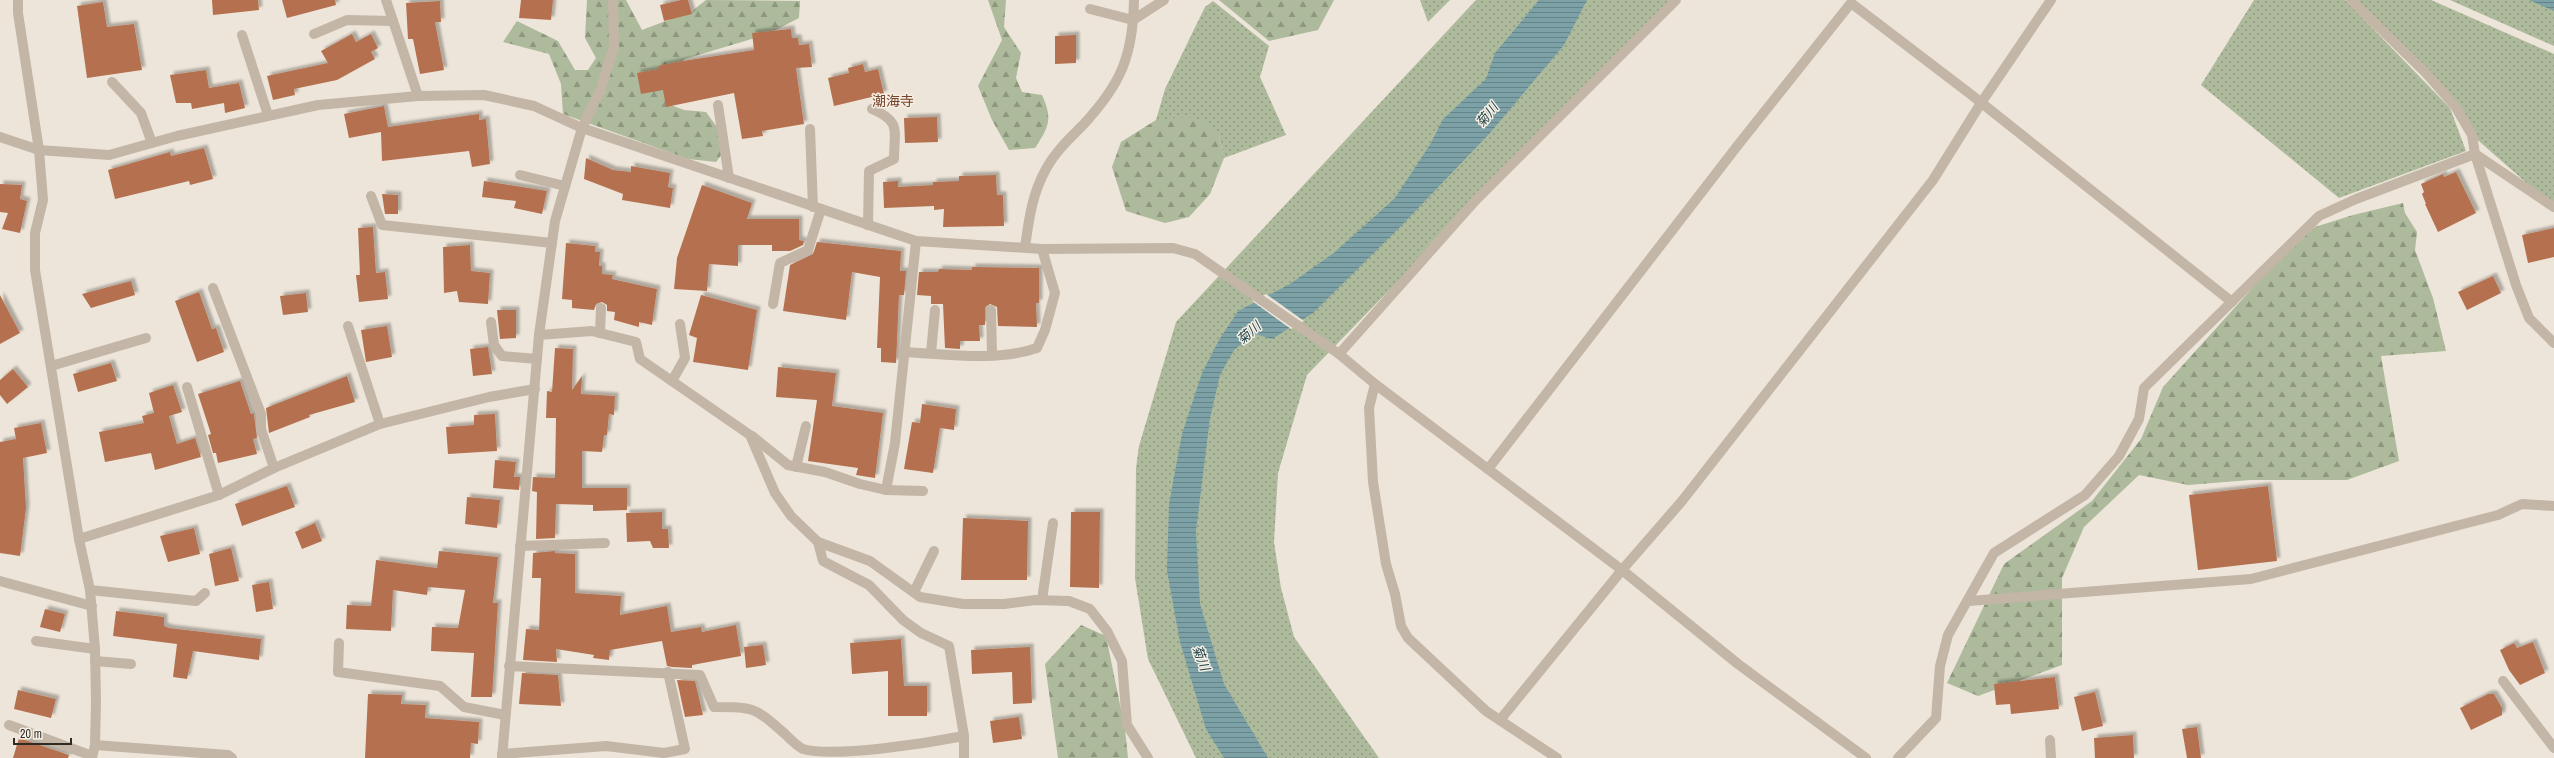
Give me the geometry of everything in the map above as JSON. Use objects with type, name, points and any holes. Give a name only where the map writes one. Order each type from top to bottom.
[{"type":"street","points":[[8,725],[92,757],[96,745],[95,649],[90,590],[79,539],[35,270],[35,233],[44,200],[39,150],[18,13],[18,0]]},
{"type":"street","points":[[386,0],[418,96]]},
{"type":"street","points":[[613,0],[614,47],[600,91],[582,128],[555,220],[538,335],[535,389],[502,756],[606,746],[664,753],[685,750],[668,672]]},
{"type":"street","points":[[1025,247],[1031,203],[1046,168],[1064,144],[1101,106],[1120,79],[1129,48],[1134,0]]},
{"type":"street","points":[[1090,9],[1133,20],[1164,0]]},
{"type":"street","points":[[1335,351],[1475,201],[1676,0]]},
{"type":"street","points":[[1500,720],[1622,570],[1682,500],[1933,180],[1981,103],[2051,0]]},
{"type":"street","points":[[2351,0],[2426,73],[2455,106],[2472,134],[2475,154],[2516,285],[2529,318],[2554,343]]},
{"type":"street","points":[[1488,469],[1738,145],[1851,3],[1981,103],[2232,302]]},
{"type":"street","points":[[314,34],[347,20],[393,21]]},
{"type":"street","points":[[242,35],[268,116]]},
{"type":"street","points":[[112,82],[141,113],[152,143]]},
{"type":"street","points":[[0,137],[39,150],[109,155],[152,143],[318,105],[418,96],[484,95],[534,106],[582,128],[916,242],[1042,249],[1173,248],[1195,254],[1335,351],[1375,384],[1622,570],[1738,664],[1866,758]]},
{"type":"street","points":[[718,104],[729,178]]},
{"type":"street","points":[[868,225],[869,171],[894,159],[894,123],[889,116],[872,108]]},
{"type":"street","points":[[772,304],[780,263],[808,250],[817,208],[810,129]]},
{"type":"street","points":[[2475,154],[2554,207]]},
{"type":"street","points":[[1898,758],[1936,718],[1940,666],[1948,635],[1969,601],[1994,553],[2085,495],[2119,456],[2139,419],[2144,388],[2320,216],[2356,199],[2475,154]]},
{"type":"street","points":[[520,175],[565,186]]},
{"type":"street","points":[[371,196],[382,224],[552,243]]},
{"type":"street","points":[[886,490],[895,443],[916,242]]},
{"type":"street","points":[[904,352],[992,355],[1022,353],[1036,348],[1045,330],[1055,293],[1042,249]]},
{"type":"street","points":[[213,288],[261,414],[261,429],[274,468]]},
{"type":"street","points":[[600,308],[600,333]]},
{"type":"street","points":[[931,353],[936,310]]},
{"type":"street","points":[[991,310],[992,355]]},
{"type":"street","points":[[491,322],[494,345],[502,356],[537,359]]},
{"type":"street","points":[[672,381],[685,358],[680,324]]},
{"type":"street","points":[[348,326],[380,424]]},
{"type":"street","points":[[538,335],[592,331],[636,342],[640,359],[750,435],[788,466],[825,472],[860,484],[886,490],[923,491]]},
{"type":"street","points":[[51,366],[146,338]]},
{"type":"street","points":[[1375,384],[1369,408],[1373,482],[1386,564],[1395,594],[1401,626],[1414,643],[1486,711],[1557,758]]},
{"type":"street","points":[[187,387],[219,495]]},
{"type":"street","points":[[79,539],[219,495],[274,468],[380,424],[489,397],[535,389]]},
{"type":"street","points":[[796,467],[806,426]]},
{"type":"street","points":[[750,435],[775,493],[791,516],[818,542],[870,561],[920,597],[963,604],[1042,600],[1070,601],[1090,609],[1107,631],[1122,661],[1128,725],[1148,758]]},
{"type":"street","points":[[1969,601],[2251,579],[2498,515],[2522,504],[2554,506]]},
{"type":"street","points":[[1042,600],[1053,523]]},
{"type":"street","points":[[818,542],[823,561],[869,585],[903,620],[921,633],[949,646],[964,736],[964,758]]},
{"type":"street","points":[[520,546],[605,543]]},
{"type":"street","points":[[914,592],[934,551]]},
{"type":"street","points":[[0,581],[92,606]]},
{"type":"street","points":[[90,590],[196,601],[205,593]]},
{"type":"street","points":[[36,641],[95,649]]},
{"type":"street","points":[[339,643],[338,672],[440,686],[464,707],[505,715]]},
{"type":"street","points":[[95,661],[131,664]]},
{"type":"street","points":[[509,666],[668,672],[700,675],[714,707],[745,707],[757,710],[802,754],[892,750],[964,736]]},
{"type":"street","points":[[2502,681],[2554,748]]},
{"type":"street","points":[[2050,740],[2051,758]]},
{"type":"street","points":[[96,745],[228,756],[232,758]]},
{"type":"green space","points":[[587,0],[626,0],[642,30],[692,11],[706,0],[800,1],[799,18],[768,34],[685,59],[670,73],[671,105],[684,110],[706,112],[717,127],[723,153],[716,162],[688,159],[563,114],[561,84],[549,54],[503,42],[517,21],[558,41],[575,70],[588,70],[596,58],[585,38]]},
{"type":"green space","points":[[988,0],[1006,0],[1004,27],[1021,53],[1016,78],[1022,92],[1042,95],[1048,110],[1048,123],[1044,134],[1035,148],[1009,150],[992,120],[978,86],[1002,40]]},
{"type":"green space","points":[[1219,0],[1334,0],[1318,30],[1269,41]]},
{"type":"green space","points":[[1420,0],[1450,0],[1428,22]]},
{"type":"green space","points":[[1476,0],[1680,0],[1489,187],[1307,375],[1278,473],[1274,542],[1281,588],[1294,637],[1379,758],[1196,758],[1148,659],[1135,578],[1136,468],[1139,446],[1176,322]]},
{"type":"green space","points":[[2254,0],[2345,0],[2450,108],[2466,151],[2339,198],[2201,85]]},
{"type":"green space","points":[[2356,0],[2431,0],[2554,54],[2554,207],[2472,135],[2441,90]]},
{"type":"green space","points":[[2450,0],[2554,0],[2554,46]]},
{"type":"green space","points":[[1213,1],[1269,46],[1260,77],[1286,135],[1224,158],[1219,136],[1156,120],[1165,89],[1205,7]]},
{"type":"green space","points":[[1187,117],[1205,120],[1219,136],[1224,158],[1210,194],[1189,217],[1165,223],[1126,211],[1112,167],[1121,142],[1156,120]]},
{"type":"green space","points":[[2403,203],[2405,213],[2417,232],[2415,250],[2433,298],[2446,351],[2381,356],[2399,461],[2347,480],[2250,480],[2188,485],[2139,475],[2084,527],[2062,578],[2062,665],[1978,696],[1947,683],[2004,564],[2092,501],[2141,439],[2163,387],[2290,247],[2315,227],[2353,215]]},
{"type":"green space","points":[[1081,625],[1106,636],[1125,729],[1128,758],[1058,758],[1045,664]]},
{"type":"water","name":"菊川","points":[[1539,0],[1587,0],[1564,45],[1490,133],[1401,226],[1313,313],[1272,339],[1255,334],[1234,350],[1220,375],[1210,418],[1196,531],[1200,604],[1224,684],[1268,758],[1224,758],[1206,729],[1180,642],[1167,571],[1169,504],[1182,434],[1202,373],[1219,340],[1238,311],[1290,284],[1335,252],[1395,198],[1431,143],[1443,119],[1486,79],[1495,53]]},
{"type":"water","points":[[2529,0],[2554,0],[2554,11]]},
{"type":"pier","points":[[1266,294],[1304,321],[1291,329],[1252,301]]},
{"type":"building","points":[[212,0],[258,0],[259,10],[213,15]]},
{"type":"building","points":[[282,0],[335,0],[336,5],[287,18]]},
{"type":"building","points":[[521,0],[553,0],[551,20],[519,18]]},
{"type":"building","points":[[681,0],[688,0],[692,14],[664,21],[660,5]]},
{"type":"building","points":[[440,1],[441,22],[435,22],[444,70],[420,74],[413,39],[408,39],[406,3]]},
{"type":"building","points":[[103,2],[107,27],[134,24],[142,70],[87,78],[77,6]]},
{"type":"building","points":[[791,29],[792,38],[798,38],[799,45],[809,44],[812,67],[796,68],[804,124],[762,131],[763,136],[742,139],[734,93],[666,107],[663,90],[641,94],[637,73],[659,69],[658,66],[677,62],[754,50],[752,33]]},
{"type":"building","points":[[352,34],[356,42],[371,34],[378,48],[371,52],[375,59],[337,80],[294,89],[295,95],[273,100],[267,76],[328,63],[321,51]]},
{"type":"building","points":[[1076,35],[1076,63],[1055,64],[1055,36]]},
{"type":"building","points":[[863,64],[865,72],[878,69],[884,94],[834,106],[828,78],[849,73],[848,68]]},
{"type":"building","points":[[206,70],[209,88],[239,83],[245,108],[225,113],[224,103],[192,109],[191,103],[176,103],[170,75]]},
{"type":"building","points":[[384,106],[388,127],[479,114],[479,120],[486,119],[490,164],[472,167],[469,151],[382,161],[381,132],[349,138],[344,114]]},
{"type":"building","points":[[937,117],[938,142],[905,143],[904,118]]},
{"type":"building","points":[[204,148],[213,179],[190,185],[189,181],[115,199],[108,170],[170,152],[171,156]]},
{"type":"building","points":[[586,158],[613,170],[631,172],[631,166],[670,173],[668,187],[673,188],[670,208],[622,200],[623,194],[584,179]]},
{"type":"building","points":[[2456,172],[2476,213],[2438,232],[2425,204],[2422,194],[2424,192],[2421,184],[2443,174],[2444,177]]},
{"type":"building","points":[[996,175],[997,195],[1003,195],[1004,226],[943,227],[944,209],[934,210],[934,206],[884,208],[883,182],[898,181],[898,187],[933,185],[933,182],[959,181],[959,176]]},
{"type":"building","points":[[484,181],[547,191],[542,214],[514,208],[516,201],[482,197]]},
{"type":"building","points":[[0,184],[22,185],[20,199],[27,201],[20,233],[2,229],[8,213],[0,212]]},
{"type":"building","points":[[702,185],[752,203],[747,219],[799,219],[799,240],[804,241],[803,245],[790,251],[772,251],[772,245],[738,245],[738,266],[709,264],[707,291],[674,289],[677,258]]},
{"type":"building","points":[[382,194],[398,195],[398,214],[385,214]]},
{"type":"building","points":[[373,227],[376,273],[385,272],[388,299],[359,302],[356,275],[360,275],[358,228]]},
{"type":"building","points":[[2554,228],[2554,257],[2528,263],[2522,235]]},
{"type":"building","points":[[817,242],[901,251],[900,271],[906,271],[904,295],[899,295],[896,363],[881,362],[881,348],[877,348],[880,277],[852,272],[846,320],[783,311],[790,265],[813,254]]},
{"type":"building","points":[[566,243],[595,246],[595,252],[600,252],[599,266],[602,266],[602,274],[613,275],[612,279],[657,289],[652,325],[639,322],[639,327],[614,320],[615,312],[607,311],[607,305],[602,302],[596,304],[594,310],[572,308],[572,300],[562,299]]},
{"type":"building","points":[[470,245],[471,271],[490,273],[488,304],[459,302],[457,291],[444,293],[443,247]]},
{"type":"building","points":[[972,267],[1039,268],[1039,303],[1036,303],[1037,327],[998,326],[997,307],[990,304],[985,307],[985,325],[979,325],[980,341],[960,341],[960,349],[945,348],[943,304],[931,304],[931,296],[917,295],[919,272],[938,272],[939,269],[972,270]]},
{"type":"building","points":[[2493,276],[2501,293],[2467,310],[2458,292]]},
{"type":"building","points":[[131,281],[135,295],[91,308],[82,294]]},
{"type":"building","points":[[199,292],[212,329],[216,328],[224,352],[197,362],[175,301]]},
{"type":"building","points":[[306,293],[308,312],[283,315],[280,296]]},
{"type":"building","points":[[0,295],[20,333],[0,344]]},
{"type":"building","points":[[701,295],[757,310],[748,370],[693,362],[697,338],[689,335]]},
{"type":"building","points":[[497,310],[516,310],[516,338],[500,339]]},
{"type":"building","points":[[387,326],[392,357],[366,362],[361,330]]},
{"type":"building","points":[[488,347],[492,374],[473,376],[470,349]]},
{"type":"building","points":[[555,348],[573,349],[572,390],[582,376],[581,394],[615,396],[614,415],[609,414],[607,435],[604,435],[602,452],[582,451],[582,488],[627,488],[627,510],[593,511],[593,505],[556,504],[555,538],[536,539],[537,492],[532,491],[533,477],[555,478],[556,418],[546,418],[547,391],[552,392]]},
{"type":"building","points":[[111,363],[117,381],[78,392],[73,374]]},
{"type":"building","points":[[778,367],[836,373],[832,406],[883,413],[875,478],[856,475],[858,468],[808,461],[817,400],[776,397]]},
{"type":"building","points":[[13,369],[28,387],[7,404],[0,395],[0,380]]},
{"type":"building","points":[[347,376],[355,402],[309,415],[310,417],[269,433],[266,408]]},
{"type":"building","points":[[240,381],[251,414],[254,413],[257,438],[253,439],[257,454],[218,463],[216,453],[213,453],[208,435],[211,434],[198,394]]},
{"type":"building","points":[[173,385],[182,412],[169,416],[177,444],[195,438],[201,457],[155,470],[151,453],[105,462],[99,432],[144,423],[142,416],[154,413],[149,393]]},
{"type":"building","points":[[922,404],[956,409],[954,430],[940,428],[933,473],[904,469],[912,422],[920,423]]},
{"type":"building","points":[[495,414],[497,451],[448,454],[446,427],[474,425],[474,415]]},
{"type":"building","points":[[41,423],[47,453],[23,458],[26,508],[20,556],[0,553],[0,442],[16,439],[14,428]]},
{"type":"building","points":[[495,460],[516,462],[514,477],[520,477],[519,490],[493,488]]},
{"type":"building","points":[[287,486],[295,507],[242,526],[235,504]]},
{"type":"building","points":[[2268,486],[2277,561],[2198,570],[2189,495]]},
{"type":"building","points":[[467,497],[500,500],[497,528],[465,524]]},
{"type":"building","points":[[662,512],[662,529],[668,529],[669,548],[653,548],[650,541],[627,542],[626,513]]},
{"type":"building","points":[[1071,512],[1100,512],[1099,588],[1070,587]]},
{"type":"building","points":[[963,518],[1028,521],[1027,580],[961,580]]},
{"type":"building","points":[[315,523],[322,541],[302,549],[295,532]]},
{"type":"building","points":[[194,528],[200,554],[168,562],[160,536]]},
{"type":"building","points":[[231,548],[239,581],[215,586],[209,554]]},
{"type":"building","points":[[439,551],[498,557],[493,603],[498,603],[492,697],[471,697],[474,653],[431,651],[432,627],[458,628],[465,590],[428,587],[427,595],[393,590],[391,631],[346,629],[347,605],[371,606],[376,560],[437,568]]},
{"type":"building","points":[[555,551],[555,553],[575,554],[575,593],[621,596],[620,615],[667,606],[671,632],[701,627],[702,632],[736,625],[741,656],[692,665],[692,668],[672,667],[667,666],[662,641],[610,650],[609,660],[593,658],[594,655],[556,649],[557,662],[523,660],[526,629],[539,630],[541,578],[532,578],[533,553]]},
{"type":"building","points":[[269,582],[273,609],[256,612],[252,585]]},
{"type":"building","points":[[45,609],[65,614],[60,632],[40,627]]},
{"type":"building","points":[[116,611],[164,617],[164,626],[169,628],[261,639],[259,660],[193,651],[187,679],[173,677],[177,644],[113,636]]},
{"type":"building","points":[[901,639],[904,686],[927,686],[927,716],[888,716],[888,671],[852,674],[850,643]]},
{"type":"building","points":[[2533,642],[2545,673],[2520,685],[2509,670],[2500,650],[2514,643],[2517,648]]},
{"type":"building","points":[[763,645],[766,665],[746,668],[744,647]]},
{"type":"building","points":[[1030,647],[1032,703],[1013,704],[1012,672],[972,674],[971,650]]},
{"type":"building","points":[[522,673],[558,675],[561,706],[519,704]]},
{"type":"building","points":[[2055,677],[2059,709],[2011,714],[2010,704],[1996,705],[1994,684]]},
{"type":"building","points":[[677,680],[695,681],[703,715],[685,717]]},
{"type":"building","points":[[18,690],[56,699],[51,718],[14,709]]},
{"type":"building","points":[[2095,692],[2103,726],[2082,731],[2074,697]]},
{"type":"building","points":[[368,694],[402,695],[401,704],[426,705],[425,718],[479,722],[478,744],[471,743],[470,758],[365,758]]},
{"type":"building","points":[[2488,694],[2494,694],[2502,708],[2502,715],[2471,730],[2460,708]]},
{"type":"building","points":[[1019,717],[1022,739],[993,743],[990,721]]},
{"type":"building","points":[[2197,727],[2201,758],[2187,758],[2182,729]]},
{"type":"building","points":[[2133,735],[2134,758],[2095,758],[2094,738]]},
{"type":"building","points":[[19,738],[69,755],[68,758],[13,758]]},
{"type":"district","name":"潮海寺","points":[[893,101]]}]
